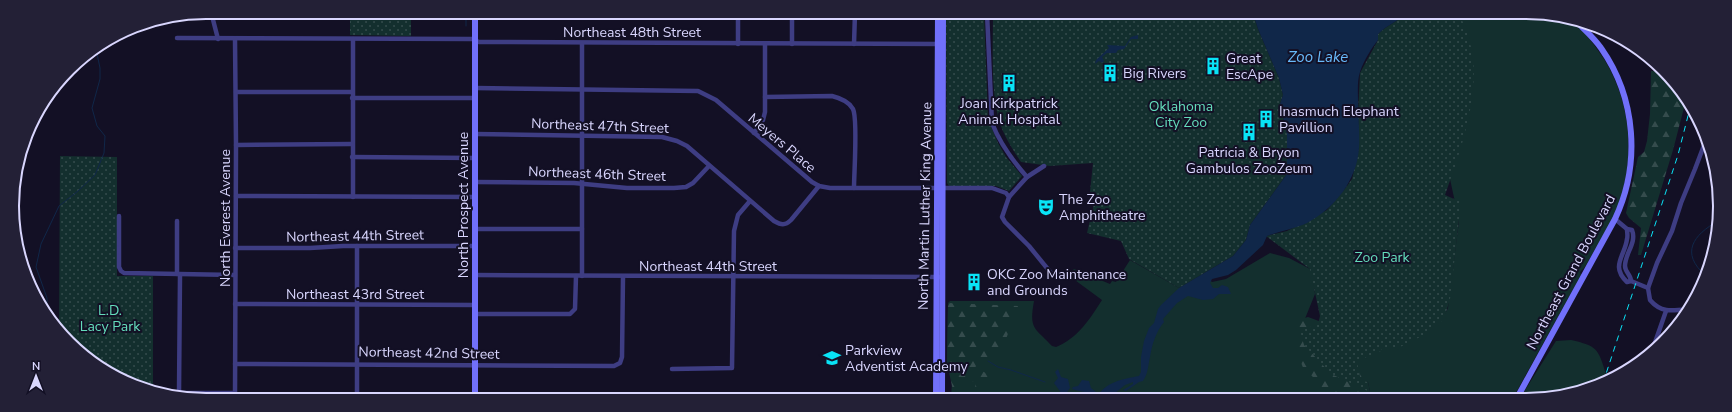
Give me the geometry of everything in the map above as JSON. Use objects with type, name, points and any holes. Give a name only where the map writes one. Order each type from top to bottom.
[{"type":"street","points":[[213,19],[218,39]]},
{"type":"street","name":"North Prospect Avenue","points":[[475,19],[475,393]]},
{"type":"street","points":[[738,19],[738,44]]},
{"type":"street","points":[[792,19],[792,44]]},
{"type":"street","points":[[854,19],[854,44]]},
{"type":"street","name":"North Martin Luther King Avenue","points":[[936,393],[939,277],[940,44],[938,19]]},
{"type":"street","name":"North Martin Luther King Avenue","points":[[940,44],[942,19]]},
{"type":"street","points":[[987,19],[992,123],[997,137],[1009,156],[1027,177]]},
{"type":"street","name":"Northeast Grand Boulevard","points":[[1520,393],[1615,219],[1622,205],[1628,184],[1630,171],[1631,130],[1624,92],[1606,55],[1600,46],[1583,28]]},
{"type":"street","name":"Northeast 48th Street","points":[[177,38],[475,40],[582,43],[940,44]]},
{"type":"street","name":"North Everest Avenue","points":[[235,39],[235,393]]},
{"type":"street","points":[[352,39],[353,197]]},
{"type":"street","points":[[582,43],[582,276]]},
{"type":"street","points":[[754,133],[764,117],[765,44]]},
{"type":"street","name":"Meyers Place","points":[[475,88],[698,91],[716,100],[812,182],[819,186],[830,188],[992,188],[1002,191],[1009,197]]},
{"type":"street","points":[[236,92],[352,92]]},
{"type":"street","points":[[765,97],[832,96],[841,98],[850,105],[854,117],[854,188]]},
{"type":"street","points":[[352,98],[475,98]]},
{"type":"street","name":"Northeast 47th Street","points":[[475,134],[670,138],[688,146],[750,201],[774,221],[782,225],[785,225],[791,220],[819,186]]},
{"type":"street","points":[[236,145],[352,144]]},
{"type":"street","points":[[1681,310],[1666,311],[1654,305],[1650,300],[1648,288],[1672,231],[1681,203],[1703,147]]},
{"type":"street","points":[[352,157],[475,158]]},
{"type":"street","name":"Northeast 46th Street","points":[[475,182],[582,184],[627,188],[686,188],[693,183],[709,166]]},
{"type":"street","points":[[1044,166],[1027,177],[1009,197],[1002,216],[1005,222],[1030,246],[1051,274]]},
{"type":"street","points":[[236,196],[475,197]]},
{"type":"street","points":[[672,369],[732,368],[734,231],[736,220],[750,201]]},
{"type":"street","points":[[119,216],[119,268],[124,273],[235,275]]},
{"type":"street","points":[[1615,219],[1627,229],[1632,230],[1634,238],[1625,264],[1631,281]]},
{"type":"street","points":[[177,221],[180,391]]},
{"type":"street","points":[[475,229],[582,229]]},
{"type":"street","points":[[1627,229],[1628,238],[1619,264],[1619,270],[1626,282],[1631,281],[1648,288]]},
{"type":"street","points":[[1628,238],[1634,238]]},
{"type":"street","points":[[357,246],[357,393]]},
{"type":"street","name":"Northeast 44th Street","points":[[235,248],[475,246]]},
{"type":"street","points":[[1625,246],[1631,248]]},
{"type":"street","points":[[1619,264],[1625,264]]},
{"type":"street","name":"Northeast 44th Street","points":[[475,275],[939,277]]},
{"type":"street","points":[[475,314],[570,314],[575,309],[576,276]]},
{"type":"street","name":"Northeast 42nd Street","points":[[235,364],[617,365],[621,360],[623,276]]},
{"type":"street","name":"North Martin Luther King Avenue","points":[[939,277],[942,393]]},
{"type":"street","name":"Northeast 43rd Street","points":[[235,304],[475,305]]},
{"type":"street","points":[[1656,340],[1666,311]]},
{"type":"green space","points":[[350,19],[411,19],[411,36],[350,35]]},
{"type":"green space","points":[[946,19],[984,19],[988,119],[998,143],[1006,157],[1022,176],[1009,191],[996,186],[949,186],[947,183]]},
{"type":"green space","name":"Oklahoma City Zoo","points":[[993,19],[1255,19],[1279,78],[1283,95],[1280,104],[1287,134],[1287,174],[1250,225],[1246,240],[1233,256],[1179,288],[1129,259],[1121,241],[1087,233],[1096,195],[1090,192],[1093,163],[1050,166],[1021,162],[1003,132],[998,119],[995,100]]},
{"type":"green space","name":"Zoo Park","points":[[1399,19],[1462,19],[1472,52],[1474,69],[1471,105],[1467,124],[1457,161],[1445,195],[1461,202],[1450,299],[1444,319],[1426,334],[1396,349],[1386,347],[1357,362],[1361,381],[1368,382],[1370,392],[1331,374],[1304,345],[1300,331],[1318,324],[1320,316],[1310,269],[1266,236],[1287,231],[1327,210],[1352,179],[1359,148],[1358,114],[1360,73],[1378,40],[1378,34]]},
{"type":"green space","points":[[1459,19],[1538,19],[1578,26],[1604,59],[1613,76],[1620,95],[1628,133],[1626,172],[1616,211],[1585,267],[1580,272],[1581,275],[1516,393],[951,393],[952,381],[947,363],[948,303],[950,301],[1034,301],[1032,317],[1034,327],[1052,346],[1056,347],[1071,339],[1083,327],[1102,300],[1068,275],[1074,269],[1110,284],[1112,281],[1116,282],[1130,260],[1179,288],[1203,274],[1212,282],[1226,279],[1270,253],[1289,258],[1312,270],[1315,294],[1300,331],[1370,392],[1368,382],[1361,381],[1356,362],[1385,346],[1395,348],[1443,318],[1448,308],[1459,221],[1450,179]]},
{"type":"green space","points":[[1651,71],[1655,71],[1667,83],[1684,107],[1673,150],[1641,255],[1638,255],[1641,228],[1629,218],[1626,213],[1638,157],[1644,152],[1647,141],[1650,114]]},
{"type":"green space","name":"L.D. Lacy Park","points":[[60,156],[117,157],[117,276],[153,276],[153,385],[134,379],[112,368],[83,347],[59,321]]},
{"type":"green space","points":[[948,303],[1018,306],[1002,350],[975,367],[993,377],[979,393],[976,393],[975,381],[968,382],[956,393],[954,393],[947,363]]},
{"type":"green space","points":[[1308,317],[1383,345],[1385,349],[1366,359],[1363,367],[1370,393],[1327,393],[1312,376],[1304,370],[1294,345],[1299,340],[1295,321]]},
{"type":"green space","points":[[1571,340],[1591,347],[1598,353],[1606,374],[1609,374],[1574,387],[1538,393],[1523,393],[1556,341]]},
{"type":"water","name":"Zoo Lake","points":[[1255,19],[1399,19],[1378,34],[1378,40],[1368,55],[1360,72],[1358,79],[1359,148],[1354,171],[1343,192],[1317,217],[1302,225],[1267,236],[1263,245],[1236,270],[1228,275],[1212,279],[1210,283],[1213,288],[1218,288],[1222,285],[1228,287],[1231,294],[1219,294],[1213,299],[1203,300],[1188,296],[1177,303],[1163,319],[1164,322],[1153,343],[1147,373],[1143,381],[1126,391],[1123,390],[1133,384],[1133,382],[1125,385],[1115,393],[1100,393],[1104,388],[1115,382],[1139,376],[1141,372],[1141,357],[1144,341],[1149,328],[1154,323],[1158,309],[1179,288],[1233,256],[1246,240],[1250,225],[1287,174],[1287,134],[1280,104],[1283,95],[1279,78]]},
{"type":"water","points":[[1138,35],[1138,39],[1131,39],[1124,49],[1118,50],[1116,53],[1107,53],[1102,57],[1104,61],[1102,63],[1099,61],[1095,64],[1096,60],[1109,48],[1107,45],[1125,46],[1131,37]]},
{"type":"water","points":[[1058,369],[1061,377],[1068,379],[1070,388],[1066,393],[1061,393],[1054,383],[1058,378],[1055,372]]},
{"type":"water","points":[[1082,380],[1089,381],[1091,388],[1096,393],[1072,389],[1073,387],[1078,386]]},
{"type":"waterway","points":[[466,19],[466,26]]},
{"type":"waterway","points":[[47,304],[47,298],[36,267],[41,244],[59,206],[95,175],[104,153],[105,136],[97,126],[92,108],[100,79],[100,68],[97,54]]},
{"type":"waterway","points":[[1701,271],[1693,259],[1693,245],[1696,238],[1712,224]]},
{"type":"waterway","points":[[988,361],[998,367],[1045,382]]},
{"type":"railway","points":[[1605,376],[1678,155],[1689,114]]},
{"type":"place","name":"Great EscApe","points":[[1213,66]]},
{"type":"place","name":"Big Rivers","points":[[1110,73]]},
{"type":"place","name":"Joan Kirkpatrick Animal Hospital","points":[[1009,83]]},
{"type":"place","name":"Inasmuch Elephant Pavillion","points":[[1266,119]]},
{"type":"place","name":"Patricia & Bryon Gambulos ZooZeum","points":[[1249,132]]},
{"type":"place","name":"The Zoo Amphitheatre","points":[[1046,207]]},
{"type":"place","name":"OKC Zoo Maintenance and Grounds","points":[[974,282]]},
{"type":"place","name":"Parkview Adventist Academy","points":[[832,358]]}]
